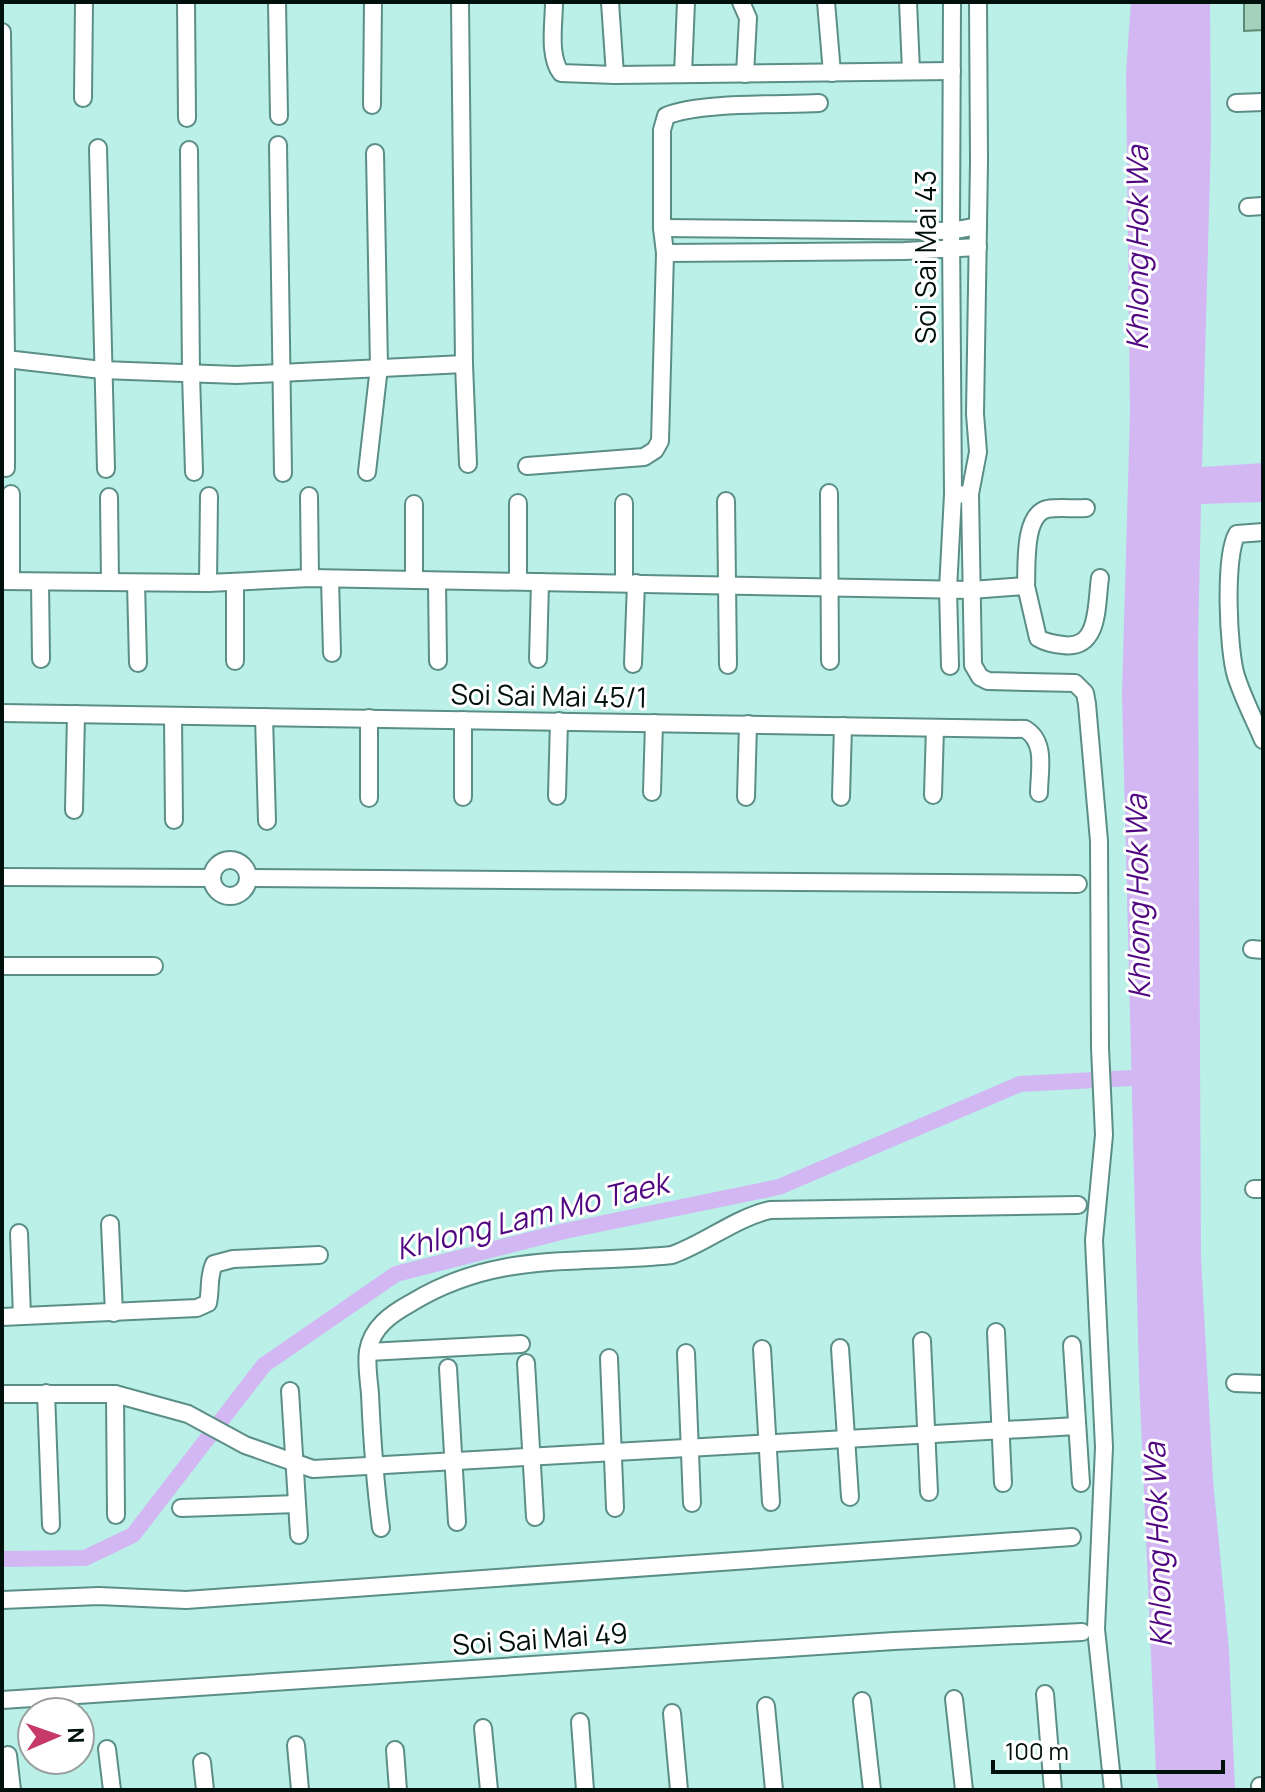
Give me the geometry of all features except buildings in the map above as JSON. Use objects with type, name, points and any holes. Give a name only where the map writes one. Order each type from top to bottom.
[{"type":"street","points":[[83,98],[84,2]]},
{"type":"street","points":[[186,2],[187,118]]},
{"type":"street","points":[[277,2],[279,116]]},
{"type":"street","points":[[372,105],[373,2]]},
{"type":"street","points":[[460,2],[468,464]]},
{"type":"street","points":[[554,2],[554,55],[561,73],[952,71]]},
{"type":"street","points":[[610,2],[615,75]]},
{"type":"street","points":[[683,74],[686,2]]},
{"type":"street","points":[[741,2],[748,18],[745,74]]},
{"type":"street","points":[[826,2],[832,73]]},
{"type":"street","points":[[908,2],[911,71]]},
{"type":"street","name":"Soi Sai Mai 43","points":[[952,2],[951,249],[962,494]]},
{"type":"street","points":[[950,666],[948,589],[962,494],[978,452],[975,414],[978,2]]},
{"type":"street","points":[[2,32],[6,468]]},
{"type":"street","points":[[1236,103],[1263,102]]},
{"type":"street","points":[[527,466],[644,457],[655,450],[660,441],[665,253],[662,130],[666,116],[678,111],[819,103]]},
{"type":"street","points":[[278,145],[283,473]]},
{"type":"street","points":[[98,148],[106,469]]},
{"type":"street","points":[[189,150],[194,472]]},
{"type":"street","points":[[367,472],[379,367],[375,153]]},
{"type":"street","points":[[662,228],[951,231],[978,226]]},
{"type":"street","points":[[905,231],[905,251]]},
{"type":"street","points":[[665,253],[905,251],[978,247]]},
{"type":"street","points":[[6,359],[102,370],[191,374],[280,374],[464,364]]},
{"type":"street","points":[[829,493],[830,661]]},
{"type":"street","points":[[11,494],[6,581],[208,583],[310,578],[971,590],[1026,586]]},
{"type":"street","points":[[962,494],[971,590],[973,665],[980,677],[988,681],[1075,683],[1085,693],[1099,841],[1100,1048],[1104,1135],[1094,1240],[1104,1447],[1096,1629],[1113,1790]]},
{"type":"street","points":[[208,583],[209,496]]},
{"type":"street","points":[[309,496],[310,578]]},
{"type":"street","points":[[109,497],[110,582]]},
{"type":"street","points":[[726,501],[728,665]]},
{"type":"street","points":[[518,503],[518,581]]},
{"type":"street","points":[[624,503],[633,664]]},
{"type":"street","points":[[414,504],[414,580]]},
{"type":"street","points":[[1086,508],[1046,509],[1037,514],[1029,529],[1026,586],[1038,638],[1079,646],[1089,638],[1100,578]]},
{"type":"street","points":[[1263,532],[1237,534],[1232,542],[1229,592],[1236,674],[1263,740]]},
{"type":"street","points":[[330,579],[332,653]]},
{"type":"street","points":[[437,581],[438,661]]},
{"type":"street","points":[[40,582],[41,659]]},
{"type":"street","points":[[235,582],[235,661]]},
{"type":"street","points":[[538,659],[540,582]]},
{"type":"street","points":[[136,583],[138,663]]},
{"type":"street","name":"Soi Sai Mai 45/1","points":[[2,713],[1025,729],[1035,735],[1040,745],[1039,793]]},
{"type":"street","points":[[74,810],[76,714]]},
{"type":"street","points":[[173,716],[174,820]]},
{"type":"street","points":[[264,717],[267,821]]},
{"type":"street","points":[[369,718],[369,798]]},
{"type":"street","points":[[463,720],[463,797]]},
{"type":"street","points":[[557,796],[559,721]]},
{"type":"street","points":[[652,792],[654,723]]},
{"type":"street","points":[[746,797],[748,724]]},
{"type":"street","points":[[841,797],[843,726]]},
{"type":"street","points":[[933,795],[935,728]]},
{"type":"street","points":[[233,860],[244,866],[248,878],[243,890],[233,896],[216,890],[211,878],[216,866],[233,860]]},
{"type":"street","points":[[2,877],[211,878]]},
{"type":"street","points":[[248,878],[1078,884]]},
{"type":"street","points":[[2,966],[154,966]]},
{"type":"street","points":[[381,1528],[373,1465],[368,1352],[376,1330],[391,1315],[422,1296],[457,1280],[528,1262],[672,1255],[756,1213],[770,1210],[1078,1205]]},
{"type":"street","points":[[110,1224],[114,1313]]},
{"type":"street","points":[[19,1233],[22,1316]]},
{"type":"street","points":[[2,1317],[197,1308],[208,1303],[209,1275],[214,1264],[319,1255]]},
{"type":"street","points":[[996,1332],[1003,1483]]},
{"type":"street","points":[[922,1341],[929,1492]]},
{"type":"street","points":[[368,1352],[521,1344]]},
{"type":"street","points":[[1072,1345],[1081,1483]]},
{"type":"street","points":[[840,1348],[850,1497]]},
{"type":"street","points":[[762,1349],[771,1502]]},
{"type":"street","points":[[686,1353],[692,1503]]},
{"type":"street","points":[[609,1358],[615,1508]]},
{"type":"street","points":[[526,1363],[535,1517]]},
{"type":"street","points":[[448,1368],[457,1522]]},
{"type":"street","points":[[1235,1383],[1263,1384]]},
{"type":"street","points":[[290,1391],[299,1535]]},
{"type":"street","points":[[46,1393],[51,1525]]},
{"type":"street","points":[[2,1394],[115,1394],[188,1414],[245,1445],[313,1469],[1077,1426]]},
{"type":"street","points":[[115,1394],[116,1515]]},
{"type":"street","points":[[181,1508],[297,1504]]},
{"type":"street","points":[[2,1600],[99,1596],[186,1600],[1072,1537]]},
{"type":"street","name":"Soi Sai Mai 49","points":[[2,1700],[894,1641],[1082,1632]]},
{"type":"street","points":[[1045,1694],[1053,1790]]},
{"type":"street","points":[[954,1699],[964,1790]]},
{"type":"street","points":[[862,1701],[872,1790]]},
{"type":"street","points":[[766,1706],[774,1790]]},
{"type":"street","points":[[672,1713],[679,1790]]},
{"type":"street","points":[[580,1722],[585,1790]]},
{"type":"street","points":[[483,1728],[489,1790]]},
{"type":"street","points":[[296,1745],[300,1790]]},
{"type":"street","points":[[107,1749],[112,1790]]},
{"type":"street","points":[[395,1750],[398,1790]]},
{"type":"street","points":[[8,1755],[12,1790]]},
{"type":"street","points":[[202,1762],[205,1790]]},
{"type":"water","name":"Khlong Hok Wa","points":[[1131,2],[1210,2],[1211,138],[1202,467],[1263,463],[1263,502],[1201,504],[1198,645],[1201,1257],[1213,1480],[1229,1650],[1235,1790],[1159,1790],[1156,1772],[1139,1377],[1122,693],[1130,413],[1126,73]]},
{"type":"waterway","name":"Khlong Lam Mo Taek","points":[[2,1559],[85,1558],[133,1535],[264,1365],[396,1274],[565,1231],[779,1187],[1020,1084],[1151,1077]]}]
